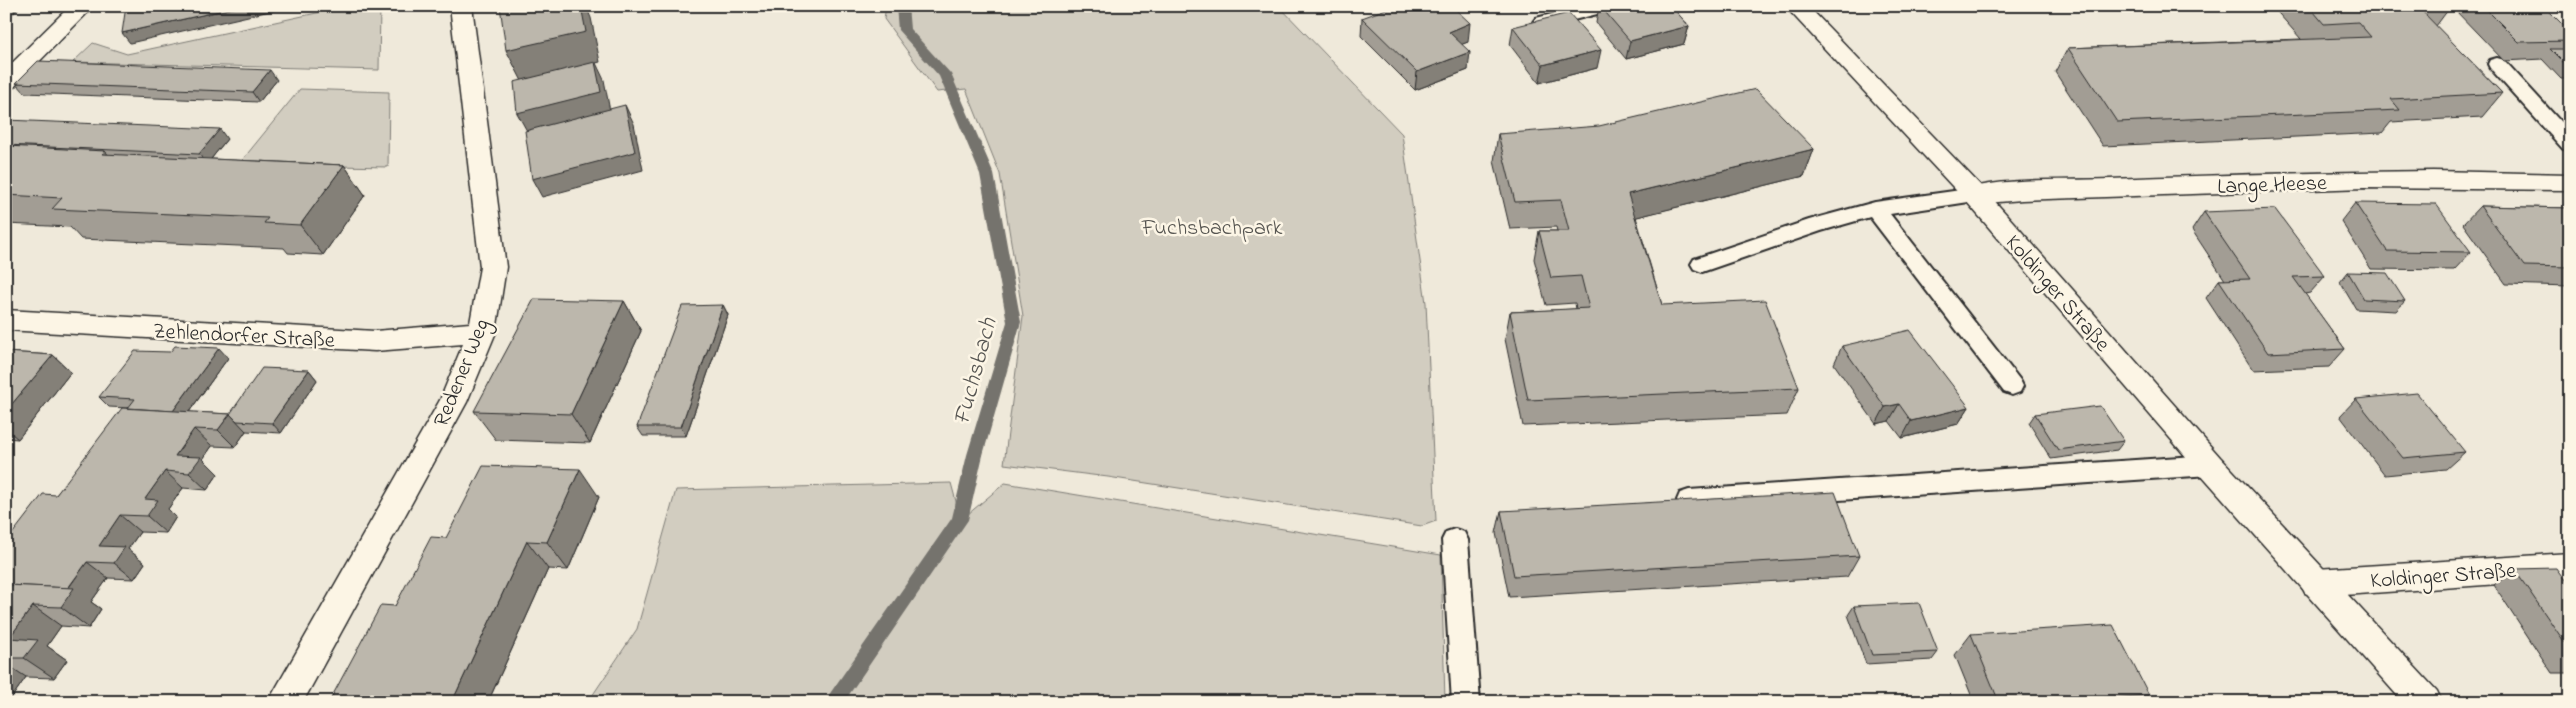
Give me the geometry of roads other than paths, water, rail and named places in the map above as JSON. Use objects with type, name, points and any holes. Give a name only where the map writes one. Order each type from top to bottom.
[{"type":"street","points":[[6,82],[83,6]]},
{"type":"street","name":"Redener Weg","points":[[286,702],[444,418],[482,332],[492,267],[462,6]]},
{"type":"street","name":"Koldinger Straße","points":[[1796,6],[1975,195],[2210,465],[2425,702]]},
{"type":"street","name":"Lange Heese","points":[[1975,195],[2022,191],[2392,179],[2485,178],[2570,182]]},
{"type":"street","name":"Zehlendorfer Straße","points":[[6,320],[375,341],[482,332]]},
{"type":"street","name":"Koldinger Straße","points":[[2316,583],[2570,566]]},
{"type":"lane","points":[[1523,26],[1607,6]]},
{"type":"lane","points":[[2496,64],[2570,144]]},
{"type":"lane","points":[[1702,264],[1816,225],[1876,209],[1975,195]]},
{"type":"lane","points":[[1876,209],[2012,386]]},
{"type":"lane","points":[[1664,502],[2210,465]]},
{"type":"lane","points":[[1455,540],[1466,702]]},
{"type":"waterway","name":"Fuchsbach","points":[[833,702],[960,520],[975,455],[1014,322],[987,174],[945,74],[904,30],[902,6]]},
{"type":"park label","name":"Fuchsbachpark","points":[[1212,226]]}]
